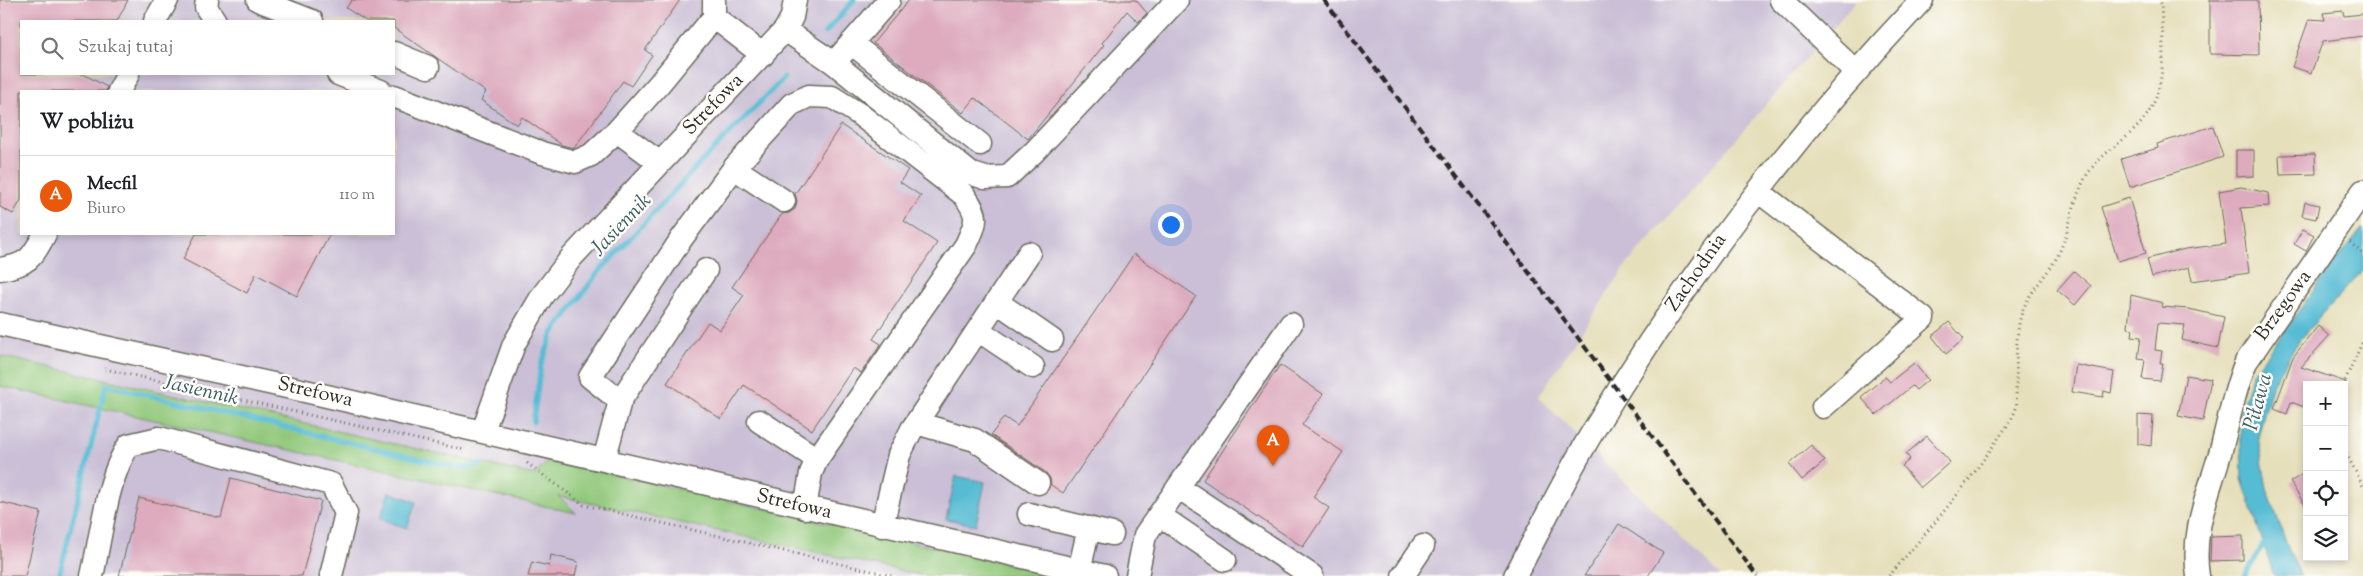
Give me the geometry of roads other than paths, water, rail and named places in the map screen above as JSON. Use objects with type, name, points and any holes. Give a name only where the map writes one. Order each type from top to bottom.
[{"type":"street","points":[[156,20],[167,0]]},
{"type":"street","points":[[207,0],[206,7],[214,20]]},
{"type":"street","points":[[258,0],[309,20]]},
{"type":"street","name":"Strefowa","points":[[483,432],[514,344],[542,296],[571,258],[785,30],[792,17],[795,0]]},
{"type":"street","points":[[834,63],[889,0]]},
{"type":"street","points":[[785,30],[834,63],[970,173],[985,178],[1007,178],[1034,152],[1177,0]]},
{"type":"street","points":[[1781,0],[1856,72]]},
{"type":"street","name":"Zachodnia","points":[[1515,576],[1591,435],[1679,298],[1758,191],[1856,72],[1922,0]]},
{"type":"street","points":[[395,96],[542,153],[575,162],[591,155],[617,130],[714,9],[763,55]]},
{"type":"street","points":[[851,43],[980,144]]},
{"type":"street","points":[[395,53],[428,67]]},
{"type":"street","points":[[120,90],[127,75]]},
{"type":"street","points":[[341,75],[378,90]]},
{"type":"street","points":[[620,401],[590,377],[682,238],[734,168],[792,104],[809,96],[832,97],[859,114],[964,195],[975,211],[976,224],[966,245],[817,459],[811,473],[805,508]]},
{"type":"street","points":[[617,130],[660,163]]},
{"type":"street","points":[[734,168],[784,201]]},
{"type":"street","points":[[1758,191],[1923,318],[1823,407]]},
{"type":"street","name":"Brzegowa","points":[[2198,576],[2196,562],[2198,524],[2211,486],[2238,380],[2246,362],[2363,191]]},
{"type":"street","points":[[0,269],[16,266],[33,257],[44,235]]},
{"type":"street","points":[[882,526],[899,456],[916,423],[1030,253]]},
{"type":"street","points":[[604,460],[620,401],[706,270]]},
{"type":"street","points":[[996,302],[1052,340]]},
{"type":"street","name":"Strefowa","points":[[0,324],[483,432],[882,526],[1106,576]]},
{"type":"street","points":[[1137,576],[1146,535],[1291,324]]},
{"type":"street","points":[[978,330],[1033,367]]},
{"type":"street","points":[[759,421],[817,459]]},
{"type":"street","points":[[916,423],[975,440],[1038,483]]},
{"type":"street","points":[[92,576],[112,485],[122,455],[129,445],[159,438],[331,484],[346,513],[331,576]]},
{"type":"street","points":[[1178,487],[1312,576]]},
{"type":"street","points":[[1029,514],[1112,534]]},
{"type":"street","points":[[1159,514],[1225,560]]},
{"type":"street","points":[[1079,571],[1089,528]]},
{"type":"street","points":[[1403,576],[1423,546]]},
{"type":"water","name":"Piława","points":[[2363,229],[2363,270],[2300,339],[2273,383],[2258,437],[2267,488],[2289,551],[2301,576],[2274,576],[2242,479],[2240,412],[2252,375],[2340,254]]},
{"type":"water","points":[[956,476],[985,482],[976,525],[946,519]]},
{"type":"water","points":[[389,492],[416,502],[407,528],[380,519]]},
{"type":"waterway","name":"Jasiennik","points":[[825,33],[854,0]]},
{"type":"waterway","name":"Jasiennik","points":[[533,422],[541,365],[553,333],[597,274],[701,162],[784,78]]},
{"type":"waterway","name":"Jasiennik","points":[[59,576],[106,385],[460,468],[481,465]]},
{"type":"waterway","points":[[2245,576],[2266,540]]},
{"type":"railway","points":[[1324,0],[1757,576]]},
{"type":"place","name":"Mecfil","points":[[1273,466]]}]
